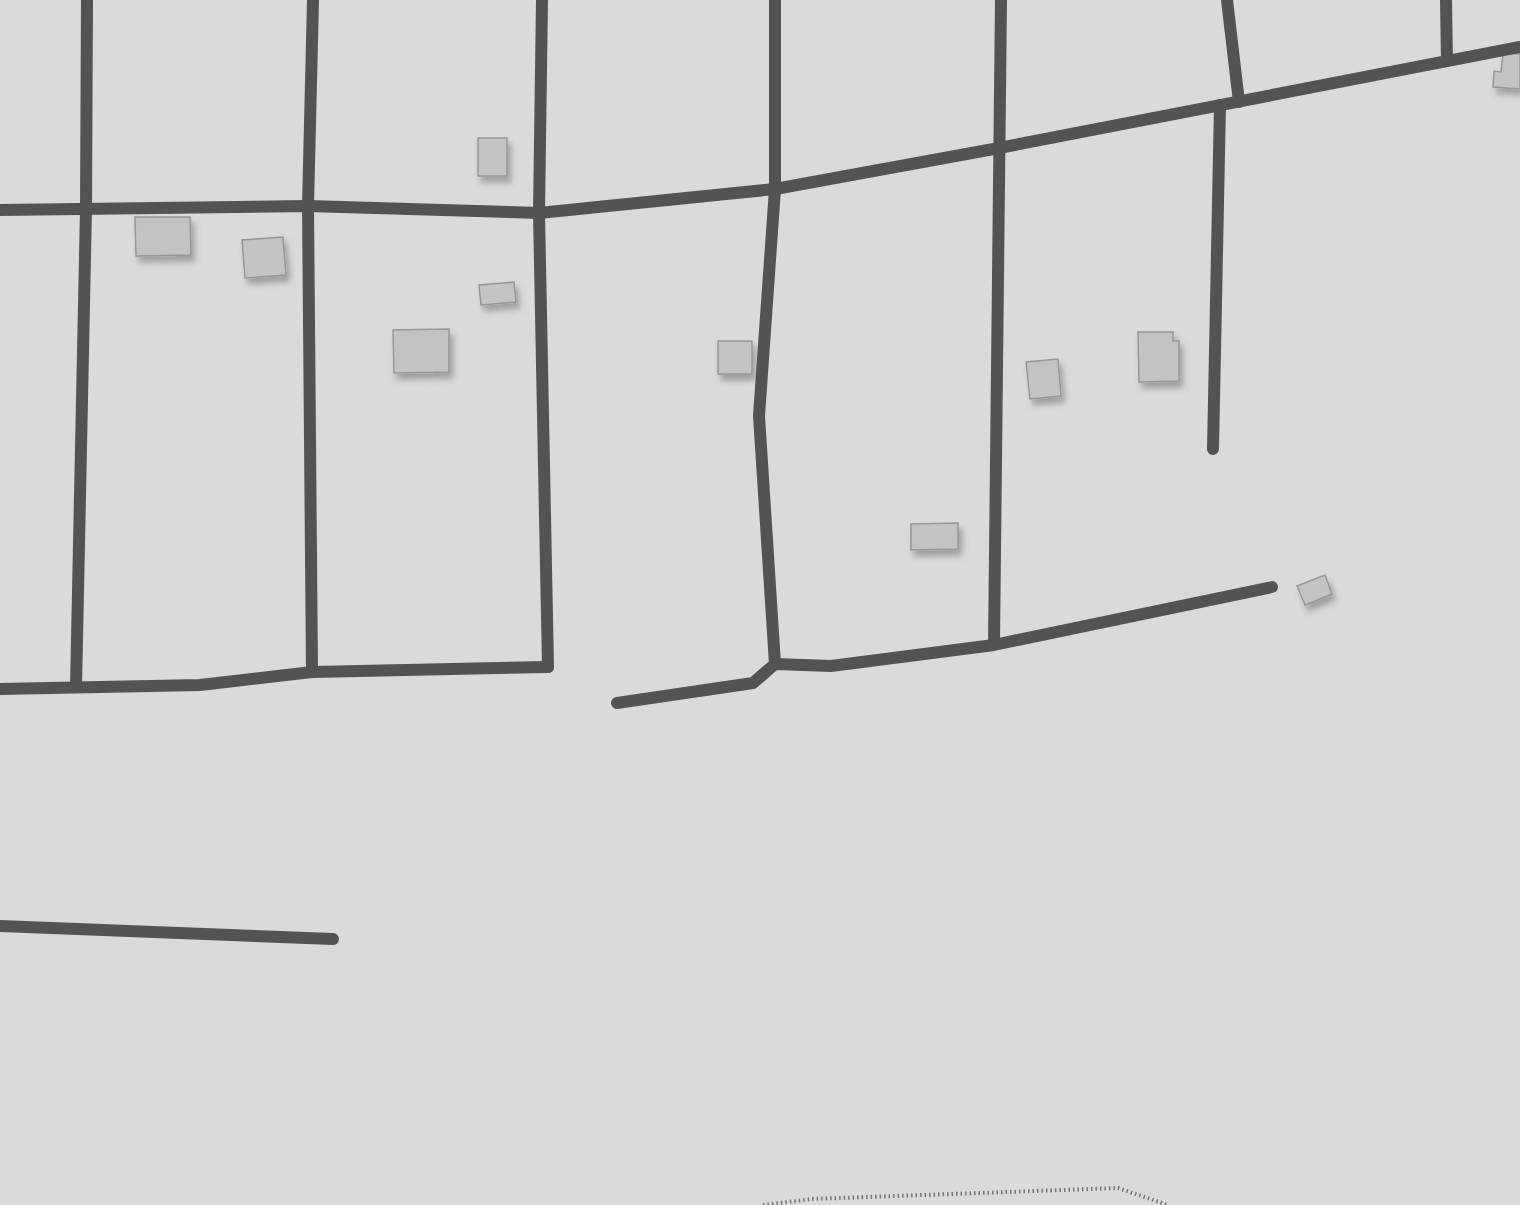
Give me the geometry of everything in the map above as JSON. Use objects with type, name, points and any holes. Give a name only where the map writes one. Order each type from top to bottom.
[{"type":"street","points":[[76,687],[86,208],[87,0]]},
{"type":"street","points":[[312,672],[308,206],[313,0]]},
{"type":"street","points":[[0,689],[200,685],[312,672],[548,667],[539,213],[543,0]]},
{"type":"street","points":[[775,0],[775,189],[759,416],[775,664]]},
{"type":"street","points":[[994,645],[1000,0]]},
{"type":"street","points":[[1227,0],[1239,102]]},
{"type":"street","points":[[1446,0],[1447,61]]},
{"type":"street","points":[[0,210],[308,206],[539,213],[775,189],[1520,47]]},
{"type":"street","points":[[1213,449],[1220,105]]},
{"type":"street","points":[[617,703],[753,683],[775,664],[831,666],[994,645],[1272,587]]},
{"type":"street","points":[[0,926],[333,939]]},
{"type":"path","points":[[763,1205],[812,1199],[1118,1188],[1168,1205]]},
{"type":"shaded area","points":[[0,0],[1520,0],[1520,1205],[0,1205]]},
{"type":"building","points":[[1503,53],[1520,54],[1520,89],[1493,87],[1494,71],[1501,72]]},
{"type":"building","points":[[478,138],[507,138],[507,176],[478,176]]},
{"type":"building","points":[[135,217],[190,217],[191,255],[136,256]]},
{"type":"building","points":[[283,237],[286,275],[245,278],[242,240]]},
{"type":"building","points":[[514,282],[516,302],[481,305],[479,285]]},
{"type":"building","points":[[449,329],[449,372],[394,373],[393,330]]},
{"type":"building","points":[[1138,332],[1173,332],[1173,341],[1179,341],[1179,381],[1139,382]]},
{"type":"building","points":[[718,341],[752,341],[752,374],[718,374]]},
{"type":"building","points":[[1058,359],[1061,396],[1030,399],[1026,362]]},
{"type":"building","points":[[958,523],[958,549],[911,550],[911,524]]},
{"type":"building","points":[[1325,575],[1332,594],[1305,605],[1297,586]]}]
